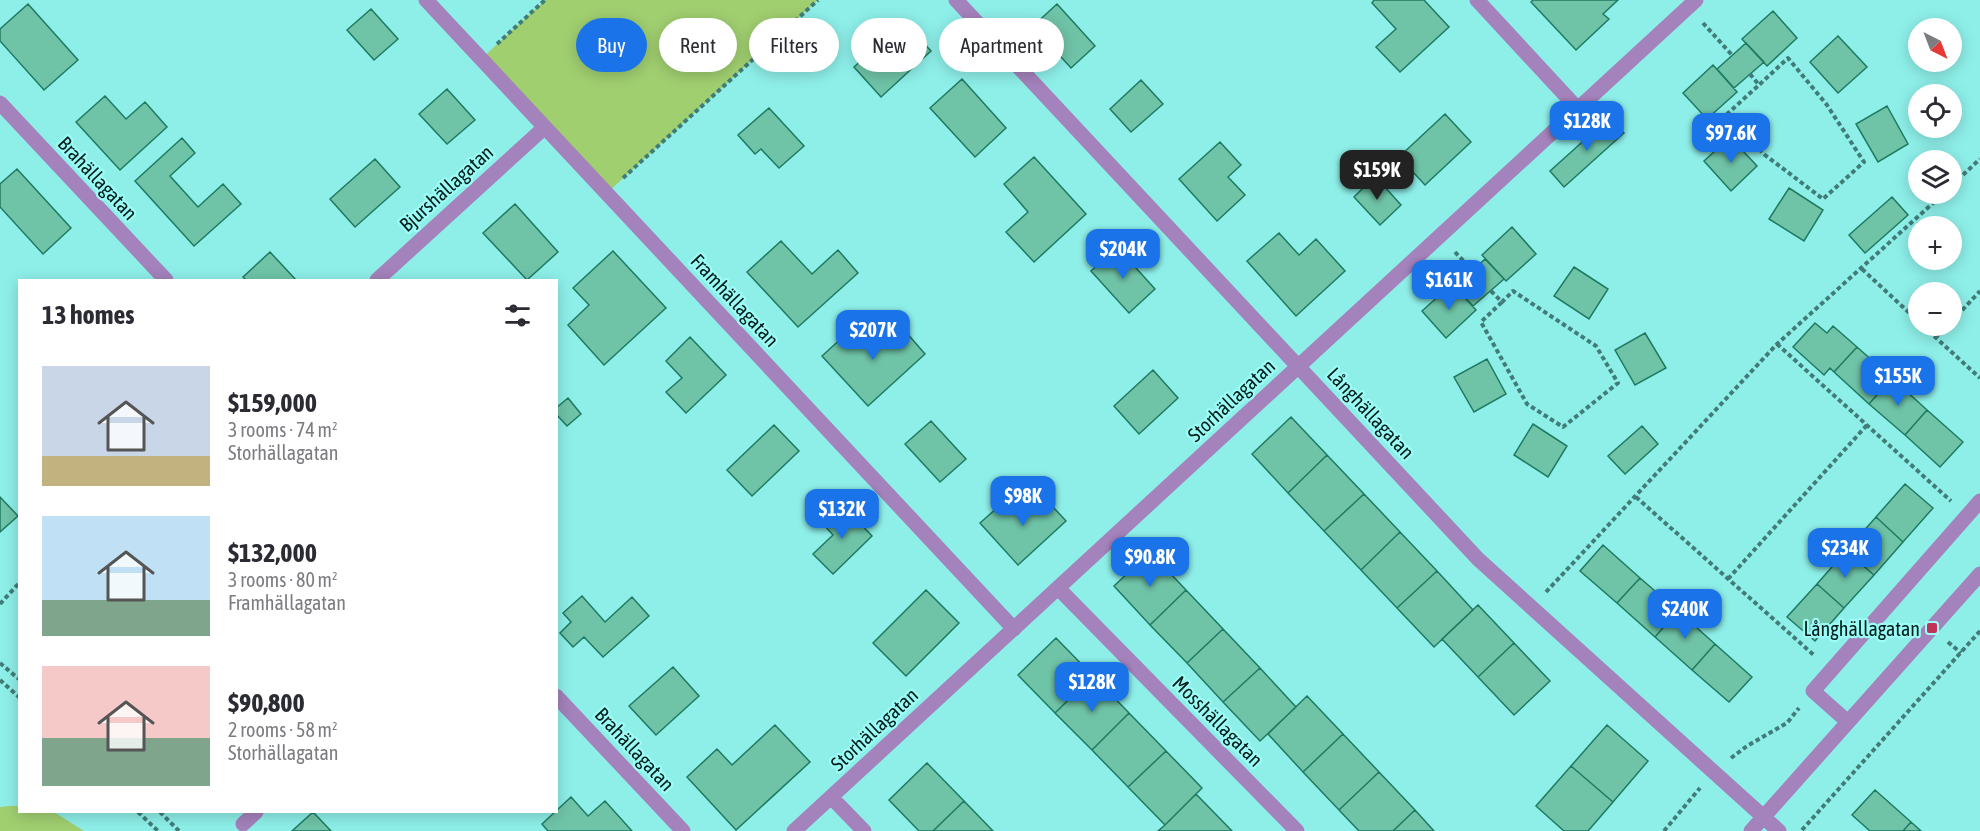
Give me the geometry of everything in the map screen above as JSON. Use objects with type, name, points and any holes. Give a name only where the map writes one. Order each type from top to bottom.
[{"type":"street","name":"Framhällagatan","points":[[426,0],[1014,629]]},
{"type":"street","name":"Långhällagatan","points":[[956,0],[1478,559],[1779,831]]},
{"type":"street","points":[[1477,0],[1578,109]]},
{"type":"street","name":"Storhällagatan","points":[[795,831],[1692,3]]},
{"type":"street","name":"Brahällagatan","points":[[0,104],[165,279]]},
{"type":"street","name":"Bjurshällagatan","points":[[378,279],[545,127]]},
{"type":"street","points":[[1848,723],[1813,691],[1980,501]]},
{"type":"street","points":[[1751,831],[1980,574]]},
{"type":"street","name":"Mosshällagatan","points":[[1058,588],[1297,831]]},
{"type":"street","name":"Brahällagatan","points":[[558,698],[683,831]]},
{"type":"street","points":[[831,797],[864,831]]},
{"type":"street","points":[[243,824],[255,813]]},
{"type":"path","points":[[481,59],[545,0]]},
{"type":"path","points":[[607,193],[818,0]]},
{"type":"path","points":[[1692,3],[1732,55]]},
{"type":"path","points":[[1788,58],[1827,105],[1864,162],[1823,199],[1765,155],[1726,115],[1759,85],[1788,58]]},
{"type":"path","points":[[1750,74],[1759,85]]},
{"type":"path","points":[[1962,176],[1980,159]]},
{"type":"path","points":[[1532,607],[1777,344],[1932,204]]},
{"type":"path","points":[[1862,268],[1908,312]]},
{"type":"path","points":[[1491,291],[1502,302]]},
{"type":"path","points":[[1513,291],[1596,346],[1618,383],[1563,427],[1527,405],[1481,322],[1502,302],[1513,291]]},
{"type":"path","points":[[1962,310],[1980,291]]},
{"type":"path","points":[[1936,338],[1980,378]]},
{"type":"path","points":[[1777,344],[1967,515]]},
{"type":"path","points":[[1728,579],[1867,425]]},
{"type":"path","points":[[1636,497],[1831,671]]},
{"type":"path","points":[[0,604],[18,584]]},
{"type":"path","points":[[1801,831],[1980,631]]},
{"type":"path","points":[[1948,641],[1961,653]]},
{"type":"path","points":[[0,663],[18,678]]},
{"type":"path","points":[[0,680],[18,696]]},
{"type":"path","points":[[1664,831],[1714,772],[1747,746],[1787,723],[1813,691]]},
{"type":"path","points":[[139,813],[158,831]]},
{"type":"path","points":[[161,813],[179,831]]},
{"type":"green space","points":[[545,0],[818,0],[798,18],[749,18],[749,63],[607,193],[481,59]]},
{"type":"green space","points":[[18,806],[18,813],[56,813],[84,831],[0,831],[0,807]]},
{"type":"building","points":[[1374,0],[1424,0],[1449,27],[1400,72],[1376,47],[1396,29],[1372,3]]},
{"type":"building","points":[[1533,0],[1618,0],[1603,14],[1609,19],[1576,50],[1531,2]]},
{"type":"building","points":[[28,4],[78,60],[44,90],[0,41],[0,29]]},
{"type":"building","points":[[1057,4],[1095,46],[1071,68],[1064,60],[1064,18],[1042,18]]},
{"type":"building","points":[[371,9],[398,39],[374,60],[347,30]]},
{"type":"building","points":[[1773,11],[1797,38],[1767,66],[1742,39]]},
{"type":"building","points":[[1838,36],[1867,67],[1838,93],[1810,62]]},
{"type":"building","points":[[1746,43],[1764,62],[1734,88],[1717,69]]},
{"type":"building","points":[[1713,65],[1737,92],[1707,119],[1683,93]]},
{"type":"building","points":[[858,72],[908,72],[881,97]]},
{"type":"building","points":[[962,79],[1006,128],[975,157],[930,108]]},
{"type":"building","points":[[1141,80],[1163,104],[1131,132],[1110,109]]},
{"type":"building","points":[[447,89],[475,120],[447,144],[419,114]]},
{"type":"building","points":[[105,96],[126,119],[145,102],[167,127],[120,170],[76,122]]},
{"type":"building","points":[[1887,106],[1908,144],[1878,162],[1856,124]]},
{"type":"building","points":[[769,108],[804,146],[779,168],[761,149],[755,154],[738,135]]},
{"type":"building","points":[[1445,114],[1471,142],[1425,185],[1399,157]]},
{"type":"building","points":[[1610,117],[1624,133],[1564,187],[1550,171]]},
{"type":"building","points":[[1730,137],[1757,166],[1731,191],[1704,161]]},
{"type":"building","points":[[182,138],[195,153],[170,176],[198,207],[223,184],[241,204],[194,246],[135,181]]},
{"type":"building","points":[[1220,142],[1241,165],[1228,177],[1245,195],[1217,221],[1179,179]]},
{"type":"building","points":[[1034,157],[1086,214],[1034,262],[1006,232],[1028,212],[1004,184]]},
{"type":"building","points":[[375,159],[400,187],[355,227],[330,199]]},
{"type":"building","points":[[17,169],[71,228],[43,254],[0,207],[0,184]]},
{"type":"building","points":[[1375,176],[1401,205],[1380,225],[1354,197]]},
{"type":"building","points":[[1789,188],[1823,210],[1804,241],[1769,219]]},
{"type":"building","points":[[1892,197],[1908,215],[1865,253],[1849,235]]},
{"type":"building","points":[[515,204],[558,252],[526,279],[483,233]]},
{"type":"building","points":[[1512,227],[1536,254],[1506,281],[1482,255]]},
{"type":"building","points":[[1279,233],[1299,255],[1316,239],[1345,271],[1296,316],[1247,261]]},
{"type":"building","points":[[781,241],[812,274],[838,250],[858,273],[798,327],[747,272]]},
{"type":"building","points":[[1117,247],[1155,289],[1129,313],[1091,271]]},
{"type":"building","points":[[613,251],[666,308],[604,365],[568,325],[589,305],[573,288]]},
{"type":"building","points":[[270,252],[295,279],[245,279],[243,277]]},
{"type":"building","points":[[1485,259],[1504,279],[1473,306],[1455,287]]},
{"type":"building","points":[[1574,267],[1608,289],[1589,319],[1554,296]]},
{"type":"building","points":[[1452,284],[1476,310],[1446,338],[1422,311]]},
{"type":"building","points":[[1815,323],[1827,333],[1833,326],[1857,347],[1834,372],[1830,368],[1824,375],[1793,347]]},
{"type":"building","points":[[899,324],[925,354],[868,406],[822,356],[856,325],[875,346]]},
{"type":"building","points":[[1645,333],[1666,368],[1635,385],[1615,350]]},
{"type":"building","points":[[690,337],[726,375],[686,413],[666,392],[682,378],[666,361]]},
{"type":"building","points":[[1857,347],[1892,378],[1869,404],[1834,372]]},
{"type":"building","points":[[1487,359],[1506,394],[1474,412],[1454,377]]},
{"type":"building","points":[[1153,370],[1178,398],[1139,434],[1114,406]]},
{"type":"building","points":[[1892,378],[1927,410],[1905,435],[1869,404]]},
{"type":"building","points":[[568,398],[581,414],[567,426],[558,416],[558,406]]},
{"type":"building","points":[[1927,410],[1963,442],[1940,467],[1905,435]]},
{"type":"building","points":[[1291,417],[1327,455],[1288,493],[1252,454]]},
{"type":"building","points":[[931,421],[966,459],[940,482],[905,444]]},
{"type":"building","points":[[1533,424],[1567,446],[1548,477],[1514,455]]},
{"type":"building","points":[[774,425],[799,451],[752,496],[727,470]]},
{"type":"building","points":[[1642,426],[1658,444],[1625,474],[1608,456]]},
{"type":"building","points":[[1327,455],[1364,494],[1324,531],[1288,493]]},
{"type":"building","points":[[1905,484],[1933,508],[1903,542],[1876,517]]},
{"type":"building","points":[[1364,494],[1400,532],[1361,570],[1324,531]]},
{"type":"building","points":[[1042,495],[1066,521],[1018,565],[980,523],[1007,499],[1021,515]]},
{"type":"building","points":[[0,497],[18,516],[0,532]]},
{"type":"building","points":[[843,505],[872,536],[833,574],[813,554],[833,535],[823,524]]},
{"type":"building","points":[[1876,517],[1903,542],[1874,575],[1846,551]]},
{"type":"building","points":[[1400,532],[1437,571],[1397,608],[1361,570]]},
{"type":"building","points":[[1603,545],[1640,578],[1617,603],[1580,571]]},
{"type":"building","points":[[1846,551],[1874,575],[1844,608],[1817,584]]},
{"type":"building","points":[[1150,552],[1186,590],[1150,625],[1114,586]]},
{"type":"building","points":[[1437,571],[1473,610],[1434,647],[1397,608]]},
{"type":"building","points":[[1640,578],[1678,611],[1655,637],[1617,603]]},
{"type":"building","points":[[1817,584],[1844,608],[1815,641],[1787,617]]},
{"type":"building","points":[[926,590],[959,623],[906,676],[873,643]]},
{"type":"building","points":[[1186,590],[1223,629],[1187,663],[1150,625]]},
{"type":"building","points":[[582,596],[605,622],[632,597],[649,616],[603,657],[584,637],[573,647],[560,633],[571,622],[563,613]]},
{"type":"building","points":[[1478,605],[1514,643],[1478,677],[1442,639]]},
{"type":"building","points":[[1678,611],[1715,644],[1692,670],[1655,637]]},
{"type":"building","points":[[1223,629],[1260,668],[1223,702],[1187,663]]},
{"type":"building","points":[[1056,638],[1093,676],[1055,713],[1018,675]]},
{"type":"building","points":[[1514,643],[1550,681],[1514,715],[1478,677]]},
{"type":"building","points":[[1715,644],[1752,677],[1729,702],[1692,670]]},
{"type":"building","points":[[673,667],[699,696],[656,735],[629,706]]},
{"type":"building","points":[[1260,668],[1296,707],[1260,741],[1223,702]]},
{"type":"building","points":[[1093,676],[1129,713],[1092,750],[1055,713]]},
{"type":"building","points":[[1307,696],[1343,734],[1303,772],[1268,734]]},
{"type":"building","points":[[1129,713],[1166,751],[1128,787],[1092,750]]},
{"type":"building","points":[[775,725],[810,762],[736,830],[687,777],[717,749],[732,765]]},
{"type":"building","points":[[1607,725],[1648,761],[1613,802],[1571,766]]},
{"type":"building","points":[[1343,734],[1379,772],[1339,810],[1303,772]]},
{"type":"building","points":[[1166,751],[1202,788],[1165,825],[1128,787]]},
{"type":"building","points":[[927,763],[964,801],[933,831],[919,831],[889,800]]},
{"type":"building","points":[[1571,766],[1613,802],[1588,831],[1564,831],[1536,806]]},
{"type":"building","points":[[1379,772],[1415,810],[1393,831],[1359,831],[1339,810]]},
{"type":"building","points":[[1875,790],[1911,822],[1903,831],[1870,831],[1852,815]]},
{"type":"building","points":[[1196,794],[1232,831],[1158,831],[1165,825]]},
{"type":"building","points":[[571,797],[588,816],[605,801],[632,831],[548,831],[542,824],[554,813],[558,813],[558,809]]},
{"type":"building","points":[[964,801],[993,831],[933,831]]},
{"type":"building","points":[[1415,810],[1434,831],[1393,831]]},
{"type":"building","points":[[314,813],[331,831],[292,831]]},
{"type":"building","points":[[1911,822],[1921,831],[1903,831]]},
{"type":"place","name":"Långhällagatan","points":[[1932,628]]}]
